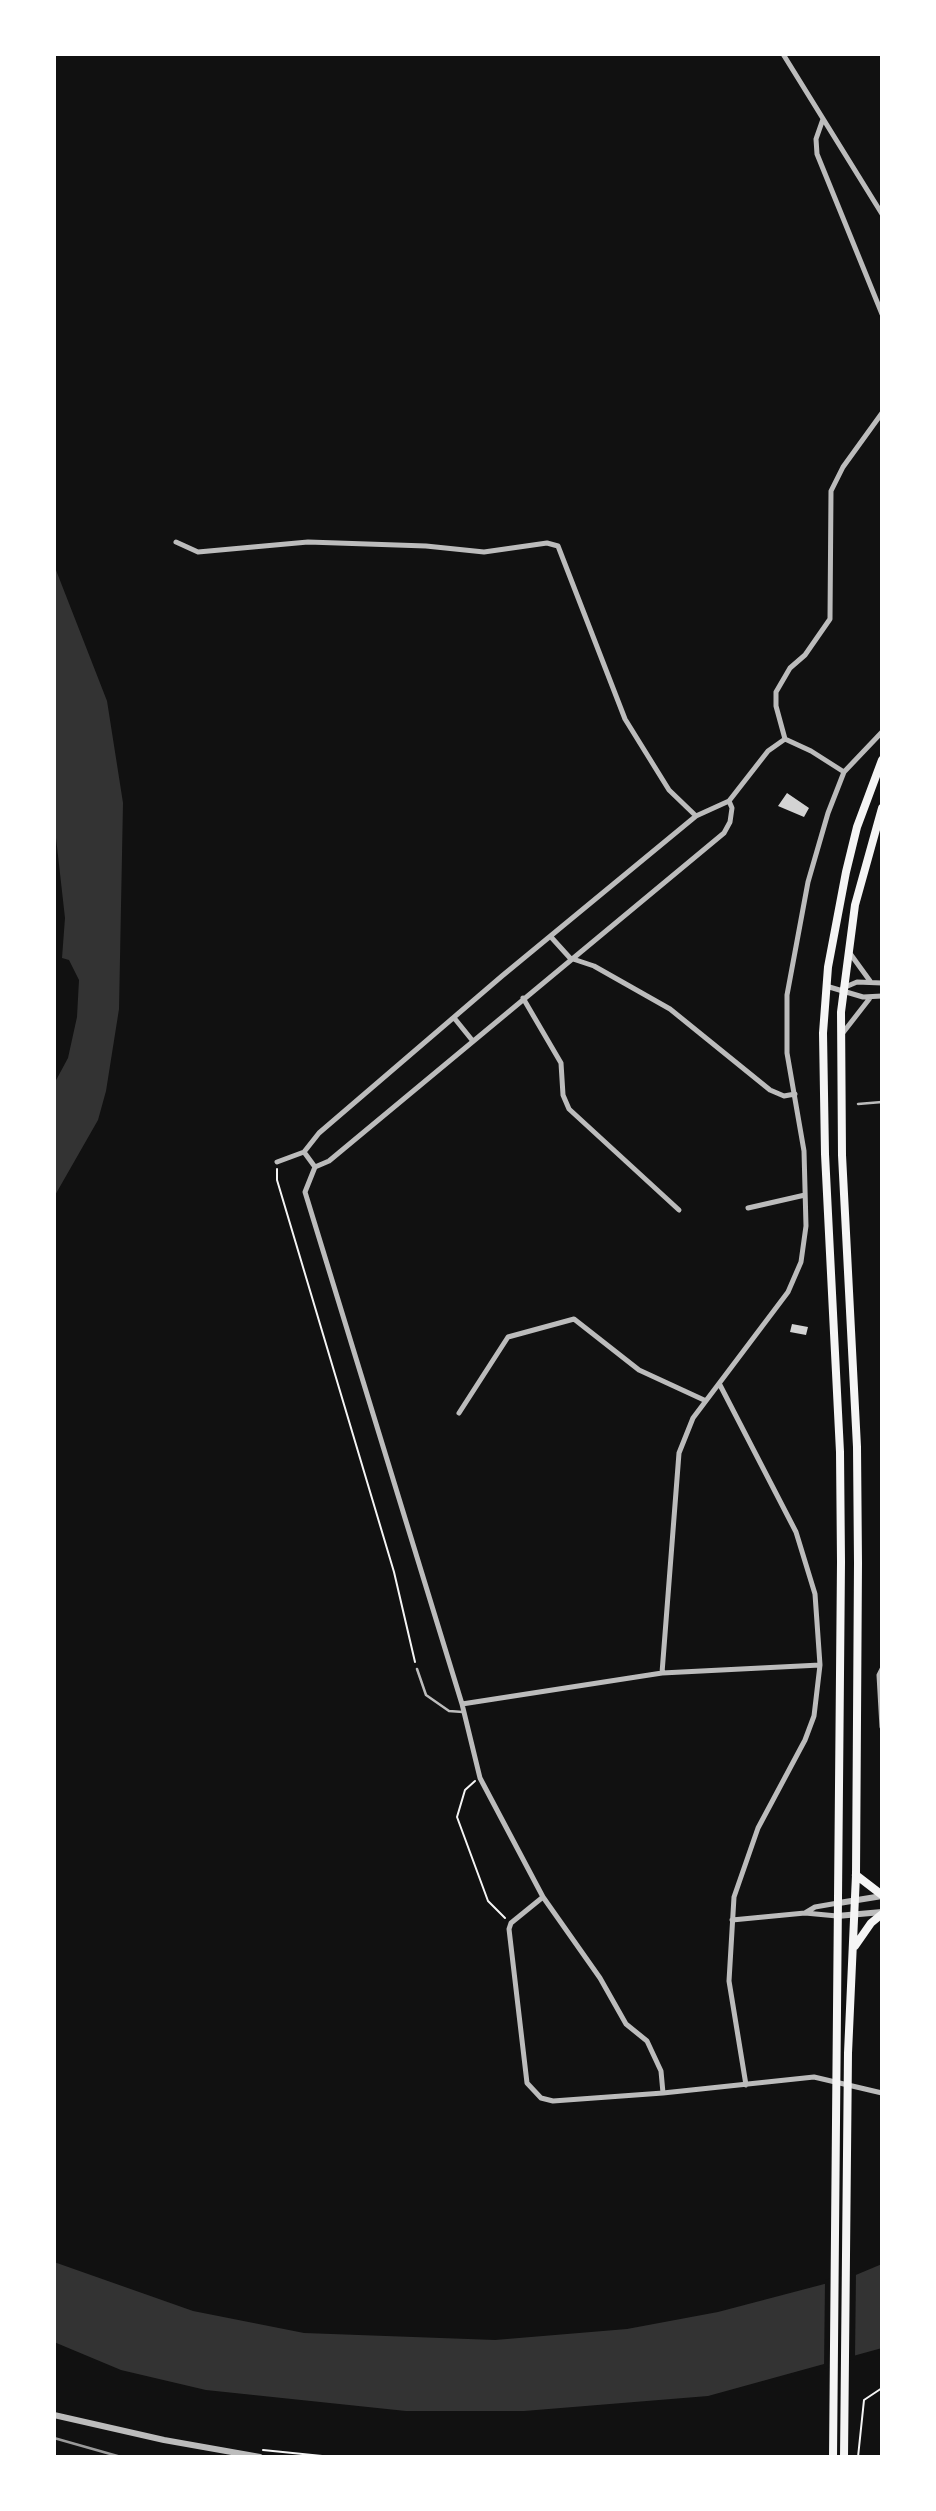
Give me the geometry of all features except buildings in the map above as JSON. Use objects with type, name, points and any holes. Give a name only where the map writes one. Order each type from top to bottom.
[{"type":"highway","points":[[844,2457],[843,2053],[837,1916],[840,1452],[823,1089],[826,986],[857,828],[882,760]]},
{"type":"highway","points":[[833,2457],[843,2053],[854,1949],[856,1875],[857,1447],[842,1155],[843,988],[862,875],[882,808]]},
{"type":"highway","points":[[856,1875],[882,1896]]},
{"type":"highway","points":[[854,1949],[865,1931],[882,1913]]},
{"type":"street","points":[[783,54],[882,214]]},
{"type":"street","points":[[824,119],[816,139],[817,154],[882,314]]},
{"type":"street","points":[[785,739],[776,706],[776,692],[790,668],[806,655],[830,619],[831,491],[843,467],[882,413]]},
{"type":"street","points":[[176,542],[198,552],[308,542],[426,546],[484,552],[547,543],[558,546],[625,719],[669,790],[695,816]]},
{"type":"street","points":[[662,1673],[675,1472],[684,1437],[704,1400],[720,1385],[796,1278],[804,1243],[804,1140],[786,1036],[787,995],[816,846],[844,772],[882,732]]},
{"type":"street","points":[[785,739],[804,746],[844,772]]},
{"type":"street","points":[[277,1162],[304,1152],[319,1133],[695,816],[729,801],[768,751],[785,739]]},
{"type":"street","points":[[663,2093],[661,2071],[647,2041],[626,2024],[600,1978],[543,1897],[480,1778],[462,1704],[305,1192],[315,1167],[329,1161],[570,958],[724,833],[730,822],[732,808],[729,801]]},
{"type":"street","points":[[551,937],[570,958],[594,966],[670,1009],[770,1090],[784,1096],[795,1094]]},
{"type":"street","points":[[848,949],[870,981]]},
{"type":"street","points":[[843,988],[870,981],[882,983]]},
{"type":"street","points":[[826,986],[843,988],[870,998],[882,996]]},
{"type":"street","points":[[523,998],[561,1063],[563,1095],[569,1109],[679,1210]]},
{"type":"street","points":[[842,1034],[870,998]]},
{"type":"street","points":[[454,1019],[472,1040]]},
{"type":"street","points":[[304,1152],[315,1167]]},
{"type":"street","points":[[748,1208],[805,1195]]},
{"type":"street","points":[[458,1413],[508,1337],[574,1319],[639,1370],[704,1400]]},
{"type":"street","points":[[720,1385],[796,1532],[816,1594],[820,1665],[814,1716],[805,1740],[749,1849],[734,1897],[729,1981],[746,2085]]},
{"type":"street","points":[[462,1704],[662,1673],[820,1665]]},
{"type":"street","points":[[881,1724],[879,1675],[882,1669]]},
{"type":"street","points":[[805,1913],[816,1907],[882,1896]]},
{"type":"street","points":[[543,1897],[511,1923],[509,1929],[527,2083],[541,2098],[553,2101],[663,2093],[814,2077],[882,2093]]},
{"type":"street","points":[[732,1920],[805,1913],[837,1916],[882,1913]]},
{"type":"street","points":[[54,2415],[164,2440],[260,2457]]},
{"type":"lane","points":[[858,1104],[882,1102]]},
{"type":"lane","points":[[417,1669],[426,1695],[449,1711],[463,1711]]},
{"type":"path","points":[[277,1162],[277,1180],[394,1572],[417,1669]]},
{"type":"path","points":[[480,1778],[465,1790],[457,1816],[488,1901],[511,1923]]},
{"type":"path","points":[[858,2457],[864,2400],[882,2388]]},
{"type":"path","points":[[257,2449],[332,2457]]},
{"type":"shaded area","points":[[54,565],[107,701],[123,803],[119,1009],[106,1091],[98,1120],[54,1197],[54,1084],[68,1058],[77,1017],[79,980],[69,960],[62,958],[65,918],[54,820]]},
{"type":"shaded area","points":[[54,2262],[193,2311],[304,2333],[495,2340],[627,2329],[718,2312],[851,2277],[882,2264],[882,2348],[708,2396],[524,2411],[406,2411],[206,2390],[121,2370],[54,2342]]},
{"type":"pier","points":[[856,2271],[855,2359],[824,2369],[825,2280]]},
{"type":"railway","points":[[54,2438],[121,2457]]}]
